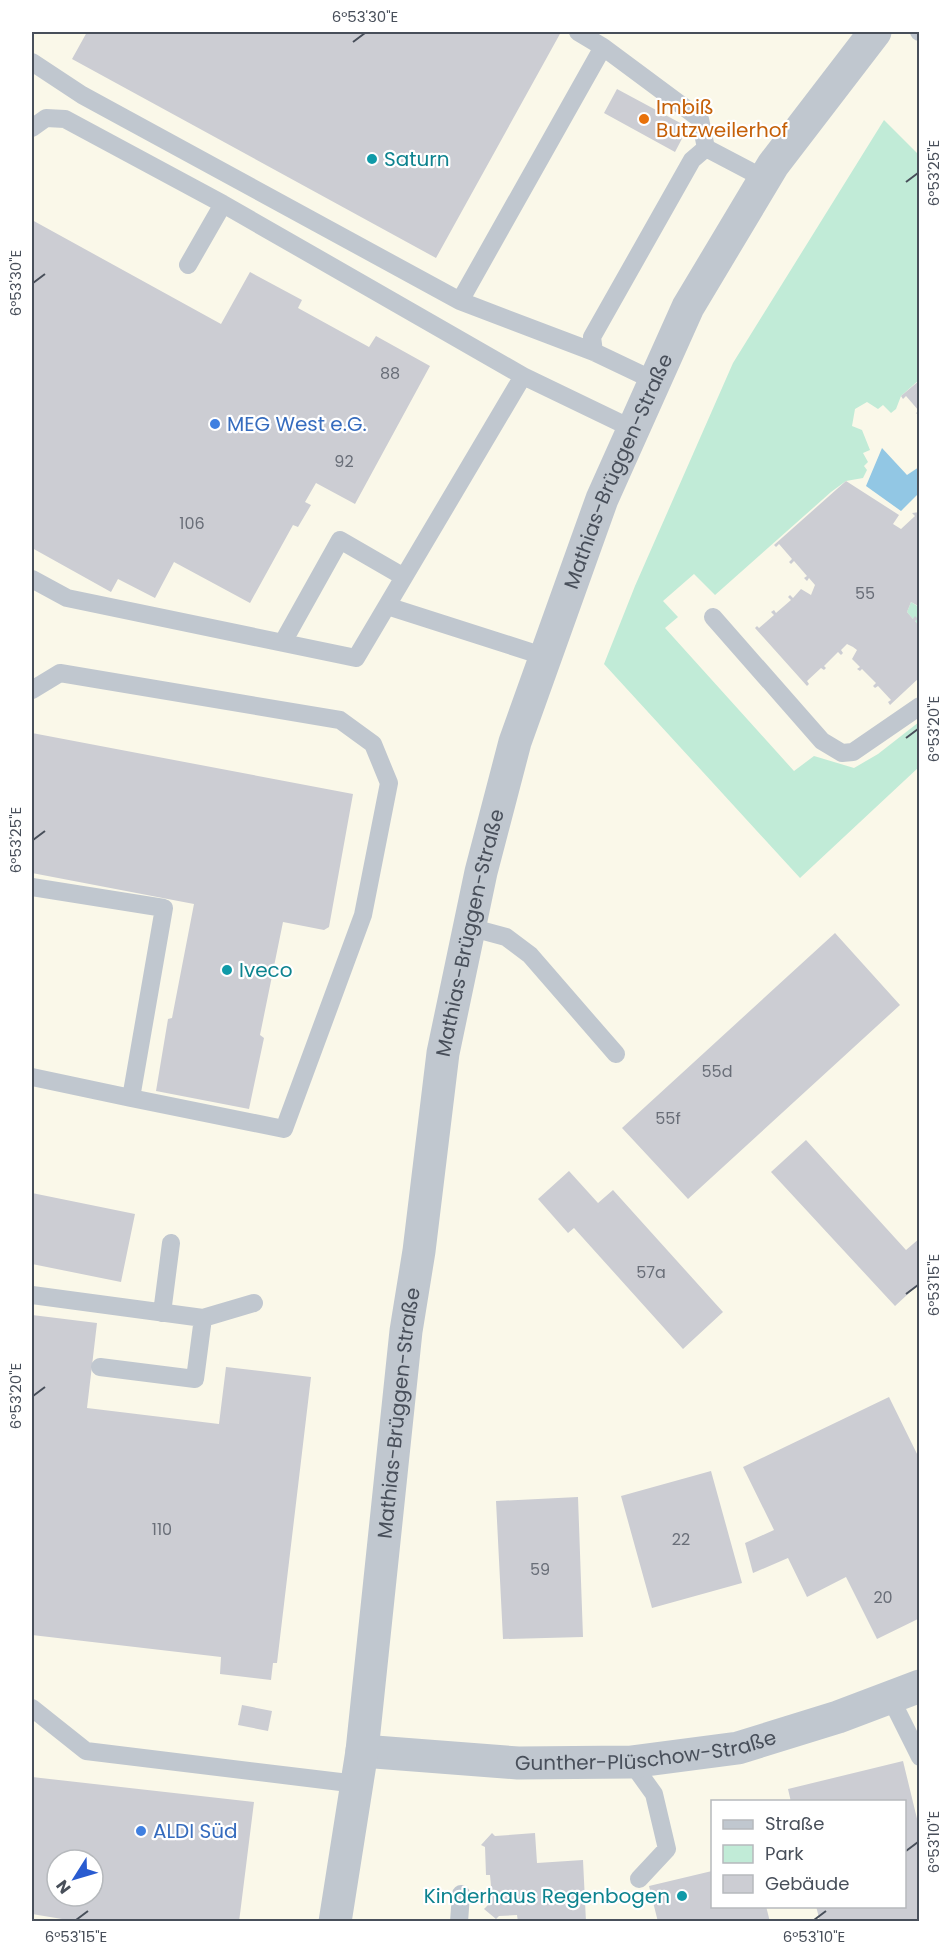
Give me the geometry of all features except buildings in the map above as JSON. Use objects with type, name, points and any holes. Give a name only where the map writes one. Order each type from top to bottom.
[{"type":"street","name":"Mathias-Brüggen-Straße","points":[[335,1922],[362,1751],[406,1331],[419,1251],[443,1053],[469,927],[515,742],[543,656],[602,498],[688,306],[765,179],[875,32]]},
{"type":"street","name":"Gunther-Plüschow-Straße","points":[[362,1751],[518,1763],[631,1762],[738,1748],[920,1686]]},
{"type":"lane","points":[[578,32],[603,47],[700,119],[706,148]]},
{"type":"lane","points":[[460,301],[509,219],[603,47]]},
{"type":"lane","points":[[32,62],[82,95],[460,301],[594,351],[655,381]]},
{"type":"lane","points":[[32,128],[45,118],[65,118],[223,204],[523,376],[633,429]]},
{"type":"lane","points":[[706,148],[765,179]]},
{"type":"lane","points":[[594,351],[592,337],[692,160],[706,148]]},
{"type":"lane","points":[[188,265],[223,204]]},
{"type":"lane","points":[[32,579],[66,598],[356,658],[523,376]]},
{"type":"lane","points":[[283,642],[340,540],[404,577]]},
{"type":"lane","points":[[387,606],[543,656]]},
{"type":"lane","points":[[713,617],[822,741],[842,753],[854,752],[920,706]]},
{"type":"lane","points":[[32,690],[60,674],[340,720],[373,744],[389,783],[363,915],[284,1129],[32,1077]]},
{"type":"lane","points":[[32,887],[164,908],[131,1098]]},
{"type":"lane","points":[[469,927],[506,937],[530,955],[616,1054]]},
{"type":"lane","points":[[162,1313],[171,1243]]},
{"type":"lane","points":[[32,1295],[203,1318],[254,1303]]},
{"type":"lane","points":[[100,1367],[195,1379],[203,1318]]},
{"type":"lane","points":[[890,1697],[920,1757]]},
{"type":"lane","points":[[32,1708],[86,1751],[357,1784]]},
{"type":"lane","points":[[631,1762],[654,1794],[667,1849],[639,1879]]},
{"type":"lane","points":[[459,1922],[461,1894]]},
{"type":"shaded area","points":[[32,32],[919,32],[919,1921],[32,1922]]},
{"type":"green space","points":[[884,120],[919,155],[919,380],[901,396],[896,409],[891,413],[883,405],[878,409],[867,402],[855,409],[852,426],[862,430],[870,450],[863,453],[868,462],[864,466],[867,470],[863,478],[846,481],[831,492],[715,595],[694,574],[663,601],[678,617],[665,628],[794,771],[814,756],[854,768],[878,754],[919,722],[919,767],[800,878],[604,664],[635,586],[733,363]]},
{"type":"green space","points":[[911,602],[919,607],[919,627],[915,621],[917,618],[913,619],[907,612]]},
{"type":"water","points":[[882,448],[907,475],[919,467],[919,493],[901,511],[866,486]]},
{"type":"place","name":"Imbiß Butzweilerhof","points":[[644,119]]},
{"type":"place","name":"Saturn","points":[[372,159]]},
{"type":"place","name":"MEG West e.G.","points":[[215,424]]},
{"type":"place","name":"Iveco","points":[[227,970]]},
{"type":"place","name":"ALDI Süd","points":[[141,1831]]},
{"type":"place","name":"Kinderhaus Regenbogen","points":[[682,1896]]}]
